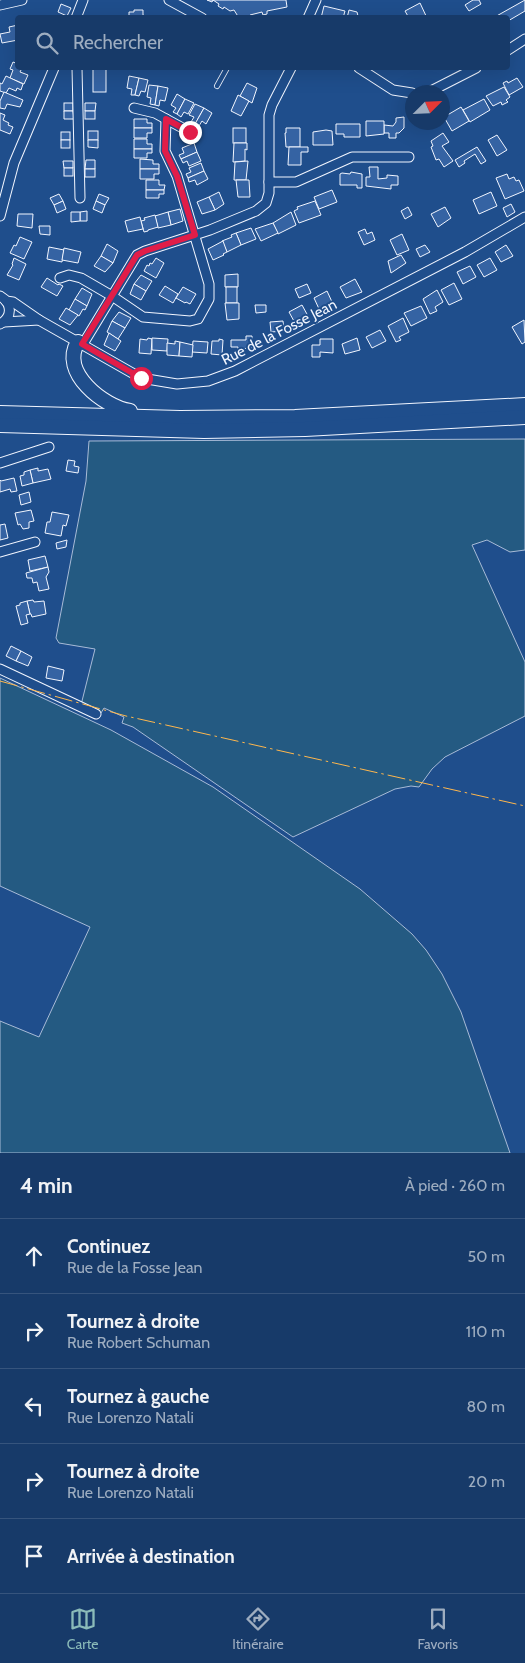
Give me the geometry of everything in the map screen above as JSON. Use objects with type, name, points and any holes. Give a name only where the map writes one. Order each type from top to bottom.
[{"type":"main road","points":[[80,343],[73,354],[75,366],[87,386],[109,405],[128,411],[181,414],[193,418]]},
{"type":"main road","points":[[0,414],[193,418],[295,417],[525,405]]},
{"type":"main road","points":[[0,425],[204,431],[305,429],[525,417]]},
{"type":"street","points":[[0,5],[22,0]]},
{"type":"street","points":[[77,15],[82,0]]},
{"type":"street","points":[[169,0],[196,15]]},
{"type":"street","points":[[309,15],[316,0]]},
{"type":"street","points":[[510,49],[525,39]]},
{"type":"street","points":[[0,216],[14,163],[53,70]]},
{"type":"street","points":[[77,70],[80,198]]},
{"type":"street","points":[[80,343],[137,255],[210,230],[262,207],[268,198],[270,110],[290,70]]},
{"type":"street","points":[[361,70],[393,90],[405,92]]},
{"type":"street","points":[[443,85],[472,70]]},
{"type":"street","points":[[134,108],[155,113],[190,132]]},
{"type":"street","points":[[60,278],[69,275],[81,278],[143,317],[198,320],[209,299],[209,284],[177,176],[165,151],[166,119]]},
{"type":"street","points":[[269,182],[296,182],[352,157],[409,157]]},
{"type":"street","name":"Rue de la Fosse Jean","points":[[2,297],[130,373],[146,380],[177,384],[214,380],[465,252],[525,217]]},
{"type":"street","points":[[2,297],[10,310],[7,319],[2,323]]},
{"type":"street","points":[[2,323],[39,320]]},
{"type":"street","points":[[0,463],[49,447]]},
{"type":"street","points":[[0,552],[35,542]]},
{"type":"street","points":[[0,669],[96,714]]},
{"type":"lane","points":[[217,86],[226,70]]},
{"type":"shaded area","points":[[525,439],[525,550],[510,552],[487,540],[472,545],[525,662],[525,716],[445,757],[432,769],[419,787],[411,786],[395,789],[293,837],[133,727],[122,723],[124,717],[104,708],[101,713],[81,705],[95,649],[59,643],[56,638],[86,481],[89,441]]},
{"type":"shaded area","points":[[0,678],[111,730],[213,787],[360,889],[412,934],[426,950],[442,974],[461,1012],[510,1153],[0,1153],[0,1021],[39,1037],[90,927],[0,886]]},
{"type":"building","points":[[213,0],[286,0],[287,7],[267,11],[267,14],[263,15],[262,12],[250,15],[237,15],[234,10],[230,11],[224,7],[223,9],[218,6],[219,4]]},
{"type":"building","points":[[473,0],[479,0],[481,4],[469,11],[465,5]]},
{"type":"building","points":[[525,0],[525,11],[510,20],[510,15],[498,15]]},
{"type":"building","points":[[420,3],[426,15],[407,15],[405,11]]},
{"type":"building","points":[[61,4],[71,8],[68,15],[58,12]]},
{"type":"building","points":[[324,6],[345,11],[344,15],[322,15]]},
{"type":"building","points":[[134,10],[143,10],[143,15],[129,15],[129,12],[134,12]]},
{"type":"building","points":[[349,10],[357,12],[358,15],[348,15]]},
{"type":"building","points":[[15,26],[15,41],[2,43],[0,34],[10,32],[9,27]]},
{"type":"building","points":[[13,62],[15,63],[15,70],[21,70],[20,72],[28,75],[24,84],[10,78],[13,70],[10,69]]},
{"type":"building","points":[[93,70],[106,70],[106,92],[93,92]]},
{"type":"building","points":[[6,76],[23,84],[21,90],[17,88],[16,91],[9,88],[6,93],[0,91],[0,83],[2,84]]},
{"type":"building","points":[[129,76],[139,78],[135,95],[131,95],[132,89],[127,88]]},
{"type":"building","points":[[139,78],[148,80],[145,92],[141,91],[139,96],[135,95]]},
{"type":"building","points":[[517,78],[523,87],[509,95],[503,83],[507,81],[508,83]]},
{"type":"building","points":[[247,83],[257,88],[252,103],[240,96]]},
{"type":"building","points":[[149,85],[158,86],[155,105],[150,104],[151,98],[147,97]]},
{"type":"building","points":[[158,86],[168,88],[165,101],[160,100],[159,106],[155,105]]},
{"type":"building","points":[[504,87],[510,97],[506,100],[508,102],[502,105],[501,102],[493,106],[486,96]]},
{"type":"building","points":[[4,92],[23,100],[20,107],[7,104],[5,109],[0,108],[0,101]]},
{"type":"building","points":[[177,94],[185,99],[177,114],[173,112],[176,108],[171,105]]},
{"type":"building","points":[[238,95],[249,101],[241,116],[231,111]]},
{"type":"building","points":[[185,99],[194,103],[188,114],[184,112],[181,117],[177,114]]},
{"type":"building","points":[[484,99],[490,110],[470,122],[463,110]]},
{"type":"building","points":[[64,103],[73,103],[73,111],[64,111]]},
{"type":"building","points":[[85,103],[96,103],[95,111],[85,111]]},
{"type":"building","points":[[195,104],[204,108],[195,124],[191,122],[194,117],[189,115]]},
{"type":"building","points":[[461,107],[469,121],[452,131],[450,128],[450,113]]},
{"type":"building","points":[[204,108],[212,113],[206,124],[202,121],[199,126],[195,124]]},
{"type":"building","points":[[64,111],[73,111],[74,119],[64,119]]},
{"type":"building","points":[[85,111],[95,111],[95,119],[85,119]]},
{"type":"building","points":[[0,113],[5,115],[3,120],[13,127],[10,134],[0,130]]},
{"type":"building","points":[[404,117],[404,128],[399,133],[396,133],[396,138],[389,138],[389,133],[384,133],[384,125],[393,126],[396,118]]},
{"type":"building","points":[[134,119],[147,119],[147,123],[152,123],[152,128],[134,128]]},
{"type":"building","points":[[366,121],[384,121],[384,134],[366,136]]},
{"type":"building","points":[[336,124],[360,124],[360,137],[344,137],[344,134],[336,134]]},
{"type":"building","points":[[134,128],[152,128],[152,133],[147,133],[147,138],[134,138]]},
{"type":"building","points":[[233,128],[246,128],[246,143],[233,143]]},
{"type":"building","points":[[286,128],[300,128],[300,147],[286,147]]},
{"type":"building","points":[[88,131],[98,131],[98,140],[88,140]]},
{"type":"building","points":[[332,131],[333,145],[313,145],[313,132]]},
{"type":"building","points":[[61,132],[70,132],[70,140],[61,140]]},
{"type":"building","points":[[443,133],[449,142],[442,146],[453,161],[444,167],[439,159],[436,160],[431,147],[433,146],[431,141]]},
{"type":"building","points":[[497,135],[507,150],[497,156],[488,140]]},
{"type":"building","points":[[134,139],[147,139],[147,144],[152,144],[152,149],[134,149]]},
{"type":"building","points":[[61,140],[70,140],[70,148],[61,148]]},
{"type":"building","points":[[88,140],[98,140],[98,148],[88,147]]},
{"type":"building","points":[[194,143],[197,152],[181,159],[179,155],[184,153],[182,148]]},
{"type":"building","points":[[234,143],[247,143],[245,161],[233,162]]},
{"type":"building","points":[[289,147],[308,147],[308,152],[301,152],[301,165],[288,165]]},
{"type":"building","points":[[477,147],[486,161],[481,164],[475,154],[464,161],[465,163],[459,167],[455,160]]},
{"type":"building","points":[[134,149],[152,149],[152,153],[147,153],[147,158],[134,158]]},
{"type":"building","points":[[197,152],[201,161],[189,166],[187,161],[183,163],[181,159]]},
{"type":"building","points":[[140,159],[153,160],[153,164],[159,164],[159,169],[140,169]]},
{"type":"building","points":[[86,160],[95,160],[95,169],[85,169]]},
{"type":"building","points":[[63,161],[73,161],[73,168],[64,168]]},
{"type":"building","points":[[248,161],[246,180],[234,180],[235,162]]},
{"type":"building","points":[[201,163],[204,171],[188,178],[186,174],[191,172],[189,168]]},
{"type":"building","points":[[369,167],[378,167],[378,179],[387,178],[387,175],[398,176],[398,185],[391,185],[391,189],[366,186],[366,177],[370,177]]},
{"type":"building","points":[[64,168],[73,168],[73,176],[64,176]]},
{"type":"building","points":[[85,169],[95,169],[95,177],[85,177]]},
{"type":"building","points":[[140,169],[159,169],[159,174],[154,174],[154,179],[140,179]]},
{"type":"building","points":[[204,171],[208,179],[197,185],[195,180],[189,182],[188,178]]},
{"type":"building","points":[[351,172],[362,174],[362,188],[357,188],[357,185],[340,185],[340,174],[350,174]]},
{"type":"building","points":[[507,174],[509,179],[514,177],[516,181],[519,180],[524,191],[505,199],[496,178]]},
{"type":"building","points":[[146,180],[159,180],[159,185],[165,185],[164,190],[146,190]]},
{"type":"building","points":[[236,180],[249,180],[250,197],[238,197]]},
{"type":"building","points":[[146,190],[164,190],[164,194],[159,194],[159,198],[146,198]]},
{"type":"building","points":[[332,190],[337,202],[319,209],[314,197]]},
{"type":"building","points":[[219,192],[224,204],[215,210],[209,197]]},
{"type":"building","points":[[491,192],[497,206],[479,214],[473,200]]},
{"type":"building","points":[[59,194],[63,201],[54,205],[50,198]]},
{"type":"building","points":[[99,194],[109,198],[105,205],[96,201]]},
{"type":"building","points":[[209,197],[215,210],[202,214],[197,202]]},
{"type":"building","points":[[63,201],[66,209],[57,213],[54,205]]},
{"type":"building","points":[[96,201],[105,205],[102,213],[93,209]]},
{"type":"building","points":[[315,201],[321,215],[299,223],[294,211],[298,209],[297,207]]},
{"type":"building","points":[[511,204],[515,212],[507,217],[503,208]]},
{"type":"building","points":[[408,207],[412,215],[405,219],[401,211]]},
{"type":"building","points":[[445,207],[451,218],[438,227],[431,214]]},
{"type":"building","points":[[180,209],[183,221],[171,225],[168,212]]},
{"type":"building","points":[[87,211],[87,221],[80,221],[80,212]]},
{"type":"building","points":[[71,212],[80,212],[80,221],[71,222]]},
{"type":"building","points":[[168,212],[171,225],[158,228],[155,216]]},
{"type":"building","points":[[291,212],[296,225],[278,234],[273,223]]},
{"type":"building","points":[[18,214],[33,214],[32,228],[17,226]]},
{"type":"building","points":[[155,215],[158,227],[144,232],[141,221],[145,220],[144,218]]},
{"type":"building","points":[[140,217],[143,229],[128,232],[125,221]]},
{"type":"building","points":[[273,223],[278,233],[261,241],[255,229]]},
{"type":"building","points":[[39,226],[50,226],[50,235],[40,234]]},
{"type":"building","points":[[251,228],[256,239],[241,245],[236,233]]},
{"type":"building","points":[[365,229],[367,234],[372,232],[375,240],[364,245],[358,232]]},
{"type":"building","points":[[236,233],[241,245],[227,252],[222,241]]},
{"type":"building","points":[[402,234],[409,250],[397,255],[390,240]]},
{"type":"building","points":[[20,237],[32,242],[24,259],[10,253]]},
{"type":"building","points":[[223,241],[227,252],[213,260],[208,249]]},
{"type":"building","points":[[107,244],[118,251],[113,263],[101,256]]},
{"type":"building","points":[[425,245],[430,252],[420,257],[416,249]]},
{"type":"building","points":[[506,245],[513,256],[501,262],[495,252]]},
{"type":"building","points":[[49,247],[64,250],[62,262],[47,259]]},
{"type":"building","points":[[64,248],[81,252],[78,263],[62,260]]},
{"type":"building","points":[[401,255],[406,263],[391,273],[388,261]]},
{"type":"building","points":[[101,256],[113,263],[105,272],[94,266]]},
{"type":"building","points":[[14,258],[26,264],[19,280],[7,275],[13,265]]},
{"type":"building","points":[[156,258],[164,263],[156,278],[144,271],[147,265],[152,264]]},
{"type":"building","points":[[490,258],[497,270],[484,277],[477,265]]},
{"type":"building","points":[[470,266],[476,277],[463,284],[457,272]]},
{"type":"building","points":[[238,274],[238,287],[225,287],[225,275]]},
{"type":"building","points":[[141,275],[152,281],[146,291],[134,284]]},
{"type":"building","points":[[47,278],[63,286],[57,296],[41,287]]},
{"type":"building","points":[[355,279],[362,292],[346,298],[340,287]]},
{"type":"building","points":[[454,283],[462,299],[449,305],[441,290]]},
{"type":"building","points":[[134,284],[146,291],[141,300],[130,294]]},
{"type":"building","points":[[307,284],[311,293],[299,298],[295,289]]},
{"type":"building","points":[[165,286],[178,294],[173,303],[159,295]]},
{"type":"building","points":[[183,287],[196,294],[190,304],[176,298]]},
{"type":"building","points":[[226,287],[237,287],[237,303],[226,303]]},
{"type":"building","points":[[82,288],[92,294],[87,306],[75,299]]},
{"type":"building","points":[[437,290],[443,302],[435,307],[437,311],[430,314],[423,299]]},
{"type":"building","points":[[327,291],[333,304],[320,311],[314,298]]},
{"type":"building","points":[[75,299],[87,306],[79,316],[69,310]]},
{"type":"building","points":[[225,303],[239,303],[239,319],[227,320]]},
{"type":"building","points":[[255,305],[266,305],[266,312],[256,313]]},
{"type":"building","points":[[302,305],[308,316],[295,323],[289,312]]},
{"type":"building","points":[[421,306],[427,318],[411,326],[404,313]]},
{"type":"building","points":[[66,308],[78,315],[70,325],[59,319]]},
{"type":"building","points":[[119,312],[131,318],[125,328],[112,321]]},
{"type":"building","points":[[403,318],[409,332],[399,337],[401,340],[396,342],[388,326]]},
{"type":"building","points":[[524,320],[525,342],[522,344],[512,327]]},
{"type":"building","points":[[112,321],[125,328],[118,339],[107,332]]},
{"type":"building","points":[[283,321],[284,331],[271,332],[270,322]]},
{"type":"building","points":[[380,330],[386,341],[372,348],[366,337]]},
{"type":"building","points":[[109,333],[121,341],[115,351],[104,345]]},
{"type":"building","points":[[246,336],[252,336],[252,348],[238,349],[238,347],[231,347],[231,340],[246,340]]},
{"type":"building","points":[[148,338],[152,339],[151,354],[139,353],[140,339],[147,340]]},
{"type":"building","points":[[152,338],[168,339],[167,351],[152,350]]},
{"type":"building","points":[[357,338],[360,350],[345,354],[342,344]]},
{"type":"building","points":[[219,339],[223,340],[222,355],[211,354],[212,341],[219,341]]},
{"type":"building","points":[[320,339],[333,339],[333,353],[320,352],[320,357],[312,357],[312,345],[320,345]]},
{"type":"building","points":[[175,341],[180,342],[179,356],[167,355],[167,343],[175,344]]},
{"type":"building","points":[[193,341],[208,342],[207,353],[192,352]]},
{"type":"building","points":[[180,342],[193,345],[192,357],[179,356]]},
{"type":"building","points":[[68,460],[75,461],[74,466],[79,467],[78,473],[66,471]]},
{"type":"building","points":[[38,468],[38,471],[48,469],[51,479],[33,483],[30,470]]},
{"type":"building","points":[[30,470],[33,483],[22,486],[20,476]]},
{"type":"building","points":[[14,478],[17,491],[11,492],[10,489],[0,492],[0,480]]},
{"type":"building","points":[[29,492],[31,502],[21,505],[19,495]]},
{"type":"building","points":[[31,510],[34,521],[29,522],[29,528],[23,529],[20,524],[18,525],[15,513]]},
{"type":"building","points":[[52,512],[69,515],[66,526],[63,525],[61,536],[45,533],[47,522],[50,522]]},
{"type":"building","points":[[5,524],[8,538],[0,540],[0,525]]},
{"type":"building","points":[[67,540],[66,547],[57,549],[56,543]]},
{"type":"building","points":[[45,556],[48,567],[30,571],[28,560]]},
{"type":"building","points":[[48,567],[49,572],[46,577],[49,589],[39,591],[37,582],[33,583],[32,578],[27,578],[26,573]]},
{"type":"building","points":[[33,600],[34,602],[44,601],[46,614],[32,617],[27,601]]},
{"type":"building","points":[[27,601],[30,614],[26,615],[28,623],[21,625],[16,606]]},
{"type":"building","points":[[11,646],[21,651],[16,661],[6,656]]},
{"type":"building","points":[[21,651],[32,657],[28,666],[16,661]]},
{"type":"building","points":[[48,666],[64,670],[62,681],[46,678]]},
{"type":"power","points":[[0,681],[126,716],[525,806]]},
{"type":"route","points":[[141,378],[82,344],[137,255],[195,235],[177,176],[165,151],[166,119],[190,132]]}]
